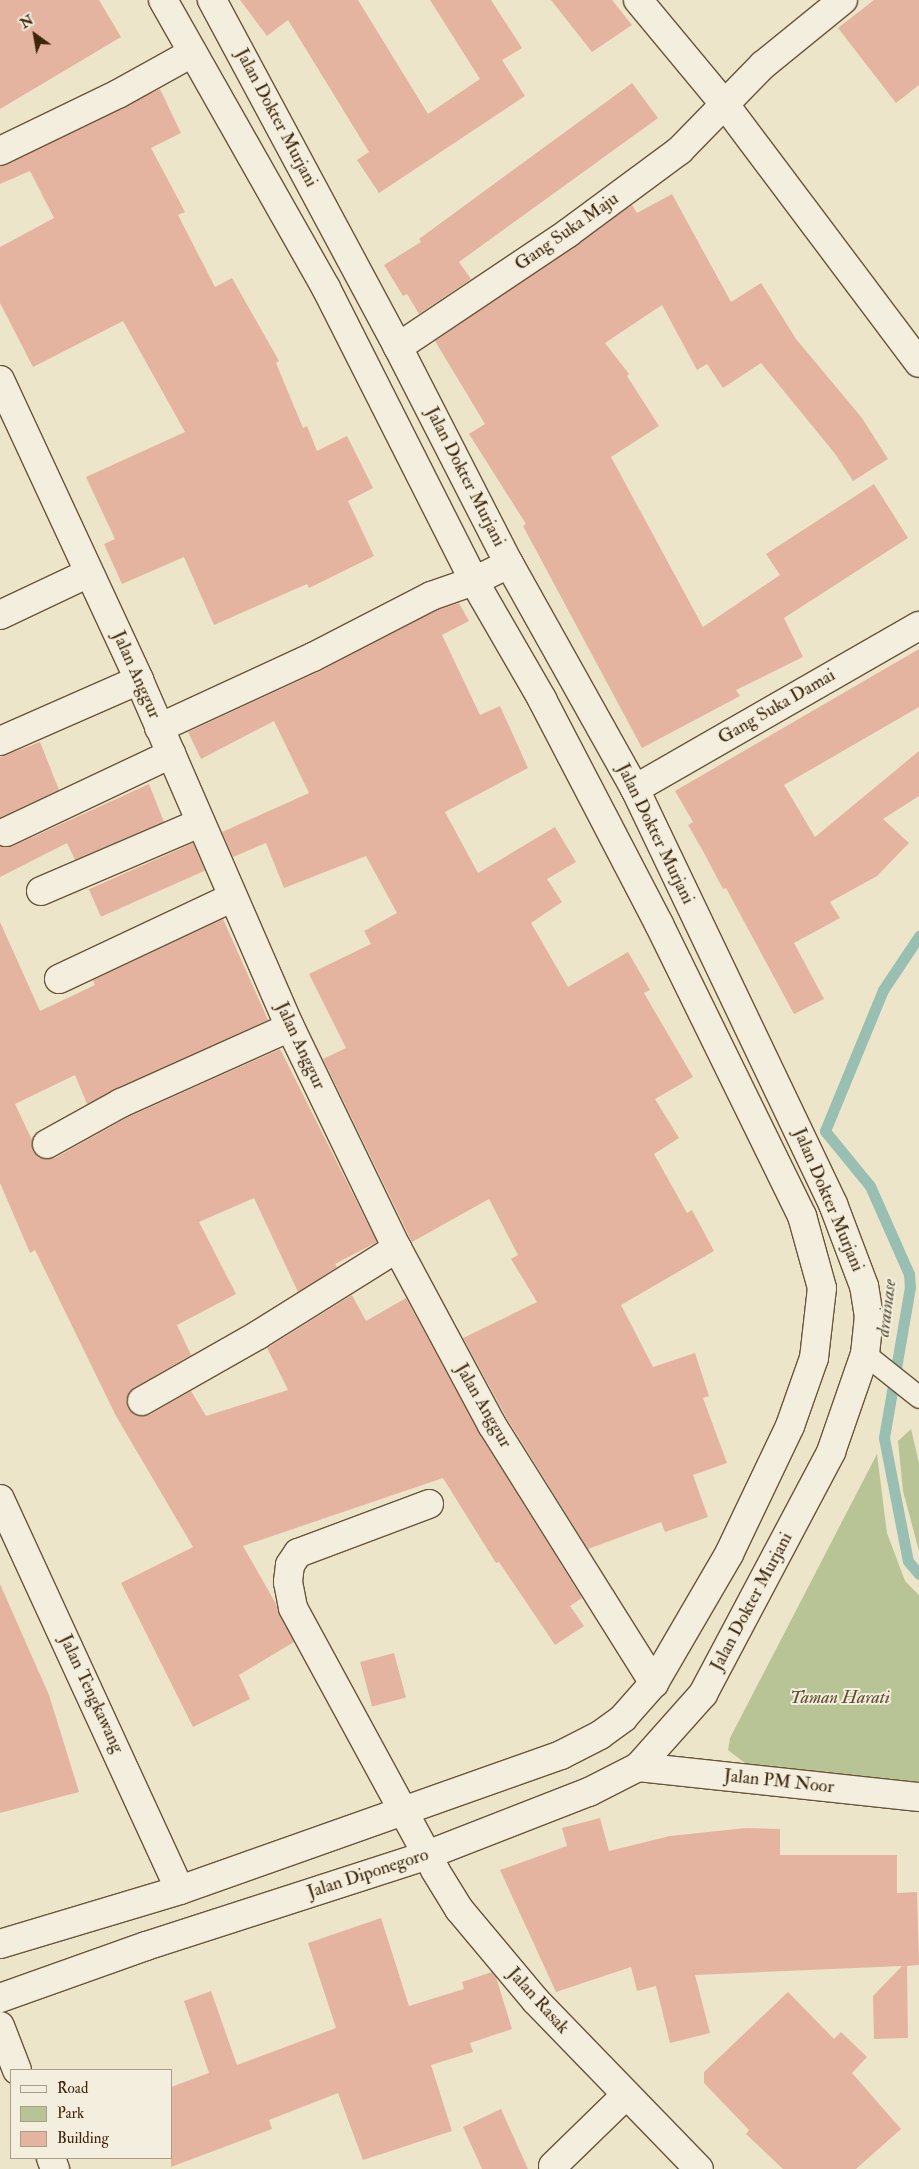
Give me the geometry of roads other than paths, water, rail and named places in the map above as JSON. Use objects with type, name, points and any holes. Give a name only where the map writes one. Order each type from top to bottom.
[{"type":"street","name":"Jalan Dokter Murjani","points":[[162,0],[326,288],[474,581],[546,708],[701,1010],[802,1216],[822,1288],[814,1358],[790,1426],[729,1554],[654,1682]]},
{"type":"street","name":"Jalan Dokter Murjani","points":[[212,0],[398,347],[509,564],[635,789],[834,1204],[864,1286],[869,1317],[865,1354],[831,1452],[703,1694]]},
{"type":"street","points":[[638,0],[726,106],[919,363]]},
{"type":"street","name":"Gang Suka Maju","points":[[398,347],[576,228],[680,150],[726,106],[763,65],[843,0]]},
{"type":"street","points":[[0,151],[118,94],[192,53]]},
{"type":"street","points":[[299,242],[334,227]]},
{"type":"street","name":"Jalan Anggur","points":[[4,397],[139,680],[290,1027],[397,1248],[492,1424],[654,1682]]},
{"type":"street","points":[[159,728],[314,657],[431,596],[474,581],[509,564]]},
{"type":"street","points":[[0,615],[89,573]]},
{"type":"street","name":"Gang Suka Damai","points":[[635,789],[919,626]]},
{"type":"street","points":[[0,741],[139,680]]},
{"type":"street","points":[[6,832],[171,754]]},
{"type":"street","points":[[41,892],[200,823]]},
{"type":"street","points":[[59,979],[233,897]]},
{"type":"street","points":[[701,1010],[733,994]]},
{"type":"street","points":[[46,1144],[121,1103],[290,1027]]},
{"type":"street","points":[[802,1216],[834,1204]]},
{"type":"street","points":[[142,1401],[258,1335],[397,1248]]},
{"type":"street","name":"Jalan Tengkawang","points":[[0,1499],[180,1890]]},
{"type":"street","name":"Jalan Rasak","points":[[429,1504],[298,1553],[290,1565],[288,1582],[293,1608],[427,1855],[459,1910],[529,1994],[699,2169]]},
{"type":"street","points":[[0,1944],[180,1890],[561,1755],[600,1735],[623,1718],[654,1682]]},
{"type":"street","name":"Jalan Diponegoro","points":[[0,1998],[146,1946],[427,1855],[589,1792],[638,1767],[703,1694]]},
{"type":"street","name":"Jalan PM Noor","points":[[638,1767],[919,1797]]},
{"type":"street","points":[[0,2026],[17,2069]]},
{"type":"street","points":[[553,2166],[626,2094]]},
{"type":"lane","points":[[865,1354],[919,1397]]},
{"type":"waterway","name":"drainase","points":[[919,936],[883,990],[825,1131],[870,1186],[909,1274],[910,1287],[884,1438],[908,1561],[919,1574]]},
{"type":"park label","name":"Taman Harati","points":[[840,1698]]}]
